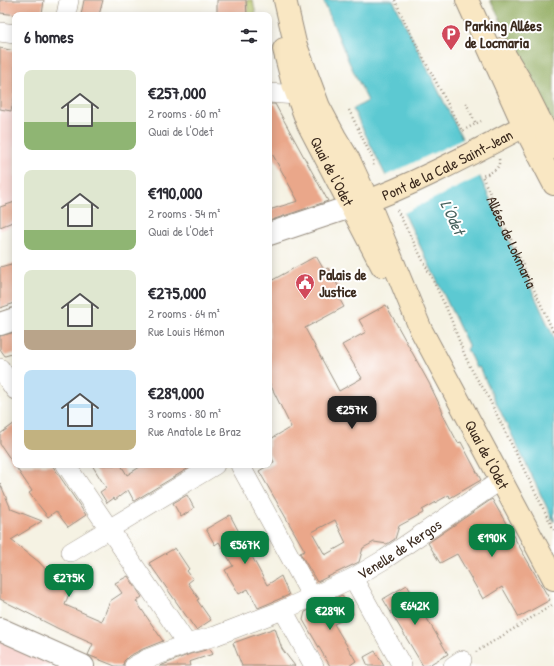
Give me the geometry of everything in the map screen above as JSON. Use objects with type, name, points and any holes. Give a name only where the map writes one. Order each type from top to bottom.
[{"type":"main road","name":"Quai de l'Odet","points":[[273,0],[285,55],[296,95],[308,124],[359,204]]},
{"type":"main road","name":"Quai de l'Odet","points":[[285,0],[295,43],[319,107],[349,160],[359,204],[391,283],[421,330],[554,579]]},
{"type":"main road","points":[[468,2],[510,62],[554,148]]},
{"type":"main road","points":[[468,2],[524,126],[554,184]]},
{"type":"main road","points":[[524,126],[528,97]]},
{"type":"main road","name":"Pont de la Cale Saint-Jean","points":[[359,204],[472,154],[524,126]]},
{"type":"main road","points":[[524,126],[554,153]]},
{"type":"street","points":[[67,12],[69,0]]},
{"type":"street","points":[[0,32],[12,34]]},
{"type":"street","points":[[272,92],[296,95]]},
{"type":"street","points":[[272,233],[359,204]]},
{"type":"street","points":[[0,324],[12,320]]},
{"type":"street","points":[[0,368],[12,386]]},
{"type":"street","points":[[68,468],[187,644]]},
{"type":"street","points":[[71,552],[210,468]]},
{"type":"street","points":[[242,468],[312,597]]},
{"type":"street","name":"Venelle de Kergos","points":[[134,666],[147,659],[283,610],[353,578],[385,559],[501,480]]},
{"type":"street","points":[[353,578],[402,666]]},
{"type":"street","points":[[283,610],[314,666]]},
{"type":"street","points":[[0,629],[83,666]]},
{"type":"path","points":[[395,0],[462,131],[481,122]]},
{"type":"path","points":[[466,103],[476,124]]},
{"type":"path","points":[[349,110],[374,162],[368,170]]},
{"type":"path","name":"Allées de Lokmaria","points":[[498,159],[499,166],[496,170],[482,176],[554,333]]},
{"type":"path","points":[[390,191],[447,310],[476,379],[484,389],[554,530]]},
{"type":"path","points":[[458,663],[554,604]]},
{"type":"shaded area","points":[[0,95],[12,101],[12,226],[0,230]]},
{"type":"shaded area","points":[[0,639],[46,658],[45,662],[54,666],[0,666]]},
{"type":"green space","points":[[247,0],[253,0],[255,12],[248,12]]},
{"type":"green space","points":[[490,0],[554,0],[554,126],[535,87]]},
{"type":"water","name":"L'Odet","points":[[323,0],[393,0],[462,138],[554,338],[554,522],[479,367],[476,368],[467,349],[469,347],[353,109],[368,101],[349,62]]},
{"type":"pier","points":[[465,138],[481,176],[402,214],[385,176]]},
{"type":"building","points":[[0,0],[44,0],[42,12],[12,12],[12,14],[0,13]]},
{"type":"building","points":[[84,0],[103,0],[100,12],[82,12]]},
{"type":"building","points":[[217,0],[246,0],[247,12],[217,12]]},
{"type":"building","points":[[0,48],[12,50],[12,107],[11,111],[0,109]]},
{"type":"building","points":[[272,104],[275,104],[328,201],[272,220],[272,209],[298,201],[272,153]]},
{"type":"building","points":[[12,203],[12,222],[0,227],[0,207]]},
{"type":"building","points":[[316,256],[324,270],[328,268],[341,291],[336,293],[344,307],[305,328],[339,391],[362,378],[342,345],[366,332],[359,320],[386,305],[429,383],[443,412],[442,413],[458,443],[461,442],[481,480],[450,498],[449,495],[422,510],[423,513],[399,526],[395,539],[387,544],[374,542],[363,548],[359,562],[317,582],[300,553],[305,551],[259,471],[264,468],[272,468],[272,463],[274,462],[272,458],[272,438],[291,427],[272,388],[272,280]],"holes":[[[335,520],[346,543],[325,555],[312,532]]]},
{"type":"building","points":[[12,264],[12,304],[0,308],[0,267]]},
{"type":"building","points":[[12,333],[12,354],[5,356],[0,349],[0,336]]},
{"type":"building","points":[[12,425],[12,462],[0,444],[0,434]]},
{"type":"building","points":[[16,468],[54,468],[86,515],[68,527],[56,511],[48,517],[29,493],[32,491]]},
{"type":"building","points":[[94,468],[123,468],[127,475],[138,468],[189,468],[134,501],[128,490],[115,500],[114,498],[107,503],[100,492],[106,488]]},
{"type":"building","points":[[0,483],[11,509],[42,521],[11,540],[39,562],[50,574],[59,572],[64,575],[75,575],[65,605],[102,621],[110,601],[122,593],[115,583],[128,576],[142,597],[136,601],[163,641],[129,656],[124,661],[123,666],[115,666],[88,655],[93,644],[59,629],[0,599]]},
{"type":"building","points":[[187,495],[194,508],[181,517],[173,503]]},
{"type":"building","points":[[492,499],[550,600],[519,617],[502,587],[483,599],[457,554],[440,563],[428,543]]},
{"type":"building","points":[[230,515],[267,585],[281,576],[289,595],[258,608],[248,589],[239,594],[225,570],[233,566],[219,542],[215,545],[206,529]]},
{"type":"building","points":[[175,548],[189,569],[187,571],[193,579],[188,583],[199,599],[197,600],[211,620],[196,630],[149,563]]},
{"type":"building","points":[[407,585],[448,654],[427,666],[423,666],[383,599]]},
{"type":"building","points":[[342,595],[351,616],[334,624],[356,661],[349,666],[330,666],[303,620],[305,612]]},
{"type":"building","points":[[275,628],[282,649],[295,666],[242,666],[233,643]]},
{"type":"building","points":[[210,649],[213,654],[189,662],[190,666],[160,666],[190,654]]},
{"type":"building","points":[[375,651],[384,666],[368,666],[364,657]]},
{"type":"place","name":"Parking Allées de Locmaria","points":[[451,51]]},
{"type":"place","name":"Palais de Justice","points":[[305,300]]}]
